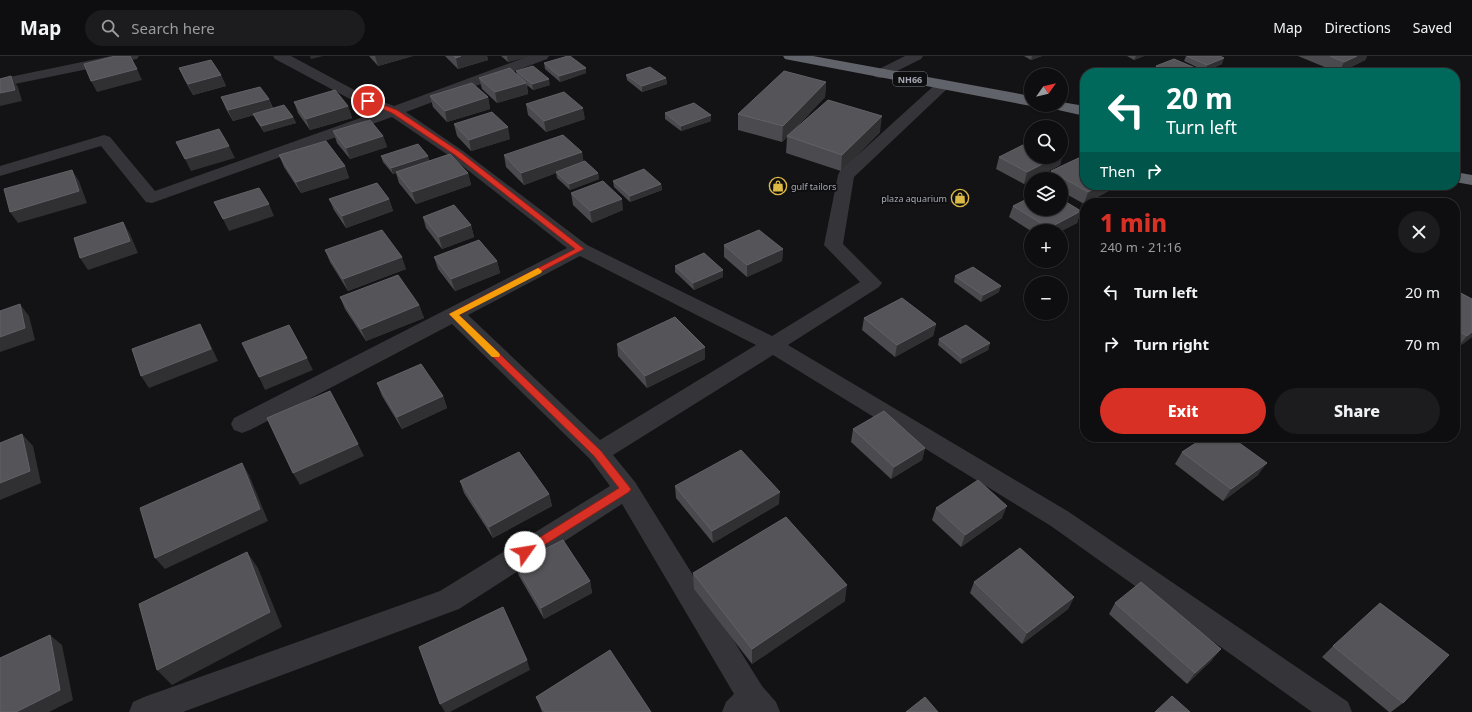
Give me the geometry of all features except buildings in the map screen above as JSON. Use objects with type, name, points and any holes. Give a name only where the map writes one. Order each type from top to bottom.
[{"type":"highway","name":"NH66","points":[[790,56],[1024,100]]},
{"type":"highway","points":[[1068,108],[1080,110]]},
{"type":"highway","points":[[1460,178],[1472,180]]},
{"type":"street","points":[[0,83],[132,56]]},
{"type":"street","points":[[280,56],[355,96],[394,111],[457,154],[580,249],[773,345],[1060,519],[1337,712]]},
{"type":"street","points":[[0,172],[104,140],[152,198],[542,56]]},
{"type":"street","points":[[880,74],[916,56]]},
{"type":"street","points":[[598,453],[872,283],[833,245],[846,176],[943,85]]},
{"type":"street","points":[[242,424],[580,249]]},
{"type":"street","points":[[454,314],[598,453],[626,489],[751,707]]},
{"type":"street","points":[[144,712],[449,600],[626,489]]},
{"type":"slow traffic","points":[[496,355],[454,314],[538,271]]},
{"type":"place","name":"gulf tailors","points":[[778,186]]},
{"type":"place","name":"plaza aquarium","points":[[960,198]]},
{"type":"route","points":[[368,101],[394,111],[457,154],[580,249],[454,314],[598,453],[626,489],[525,552]]}]
